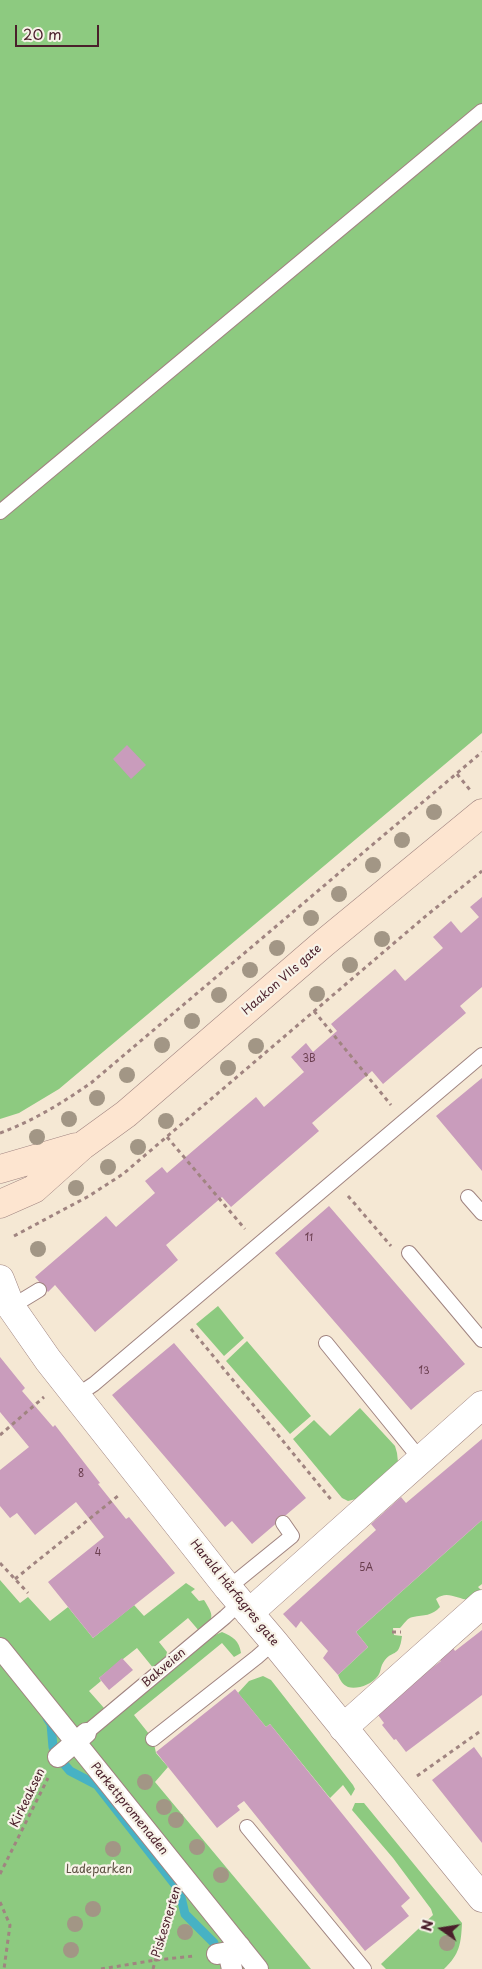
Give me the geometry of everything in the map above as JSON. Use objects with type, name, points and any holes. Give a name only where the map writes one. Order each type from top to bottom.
[{"type":"main road","name":"Haakon VIIs gate","points":[[0,1204],[34,1189],[82,1146],[126,1114],[324,943],[476,802]]},
{"type":"main road","name":"Haakon VIIs gate","points":[[0,1170],[82,1146]]},
{"type":"street","name":"Harald Hårfagres gate","points":[[0,1279],[11,1307],[76,1396],[239,1601],[482,1898]]},
{"type":"street","points":[[239,1601],[351,1523],[482,1406]]},
{"type":"street","points":[[343,1728],[482,1604]]},
{"type":"street","name":"Parkettpromenaden","points":[[0,1648],[80,1737],[180,1880],[229,1955],[258,1969]]},
{"type":"street","points":[[58,1757],[80,1737]]},
{"type":"lane","points":[[0,512],[482,111]]},
{"type":"lane","points":[[76,1396],[94,1384],[482,1055]]},
{"type":"lane","points":[[468,1197],[482,1213]]},
{"type":"lane","points":[[408,1253],[482,1340]]},
{"type":"lane","points":[[11,1307],[39,1290]]},
{"type":"lane","points":[[326,1343],[421,1460]]},
{"type":"lane","name":"Bakveien","points":[[80,1737],[225,1617],[292,1536],[283,1523]]},
{"type":"lane","points":[[153,1739],[274,1642]]},
{"type":"lane","points":[[247,1827],[364,1969]]},
{"type":"path","points":[[0,1133],[22,1125],[54,1108],[91,1082],[482,752]]},
{"type":"path","points":[[457,774],[476,802]]},
{"type":"path","points":[[14,1236],[89,1196],[123,1174],[482,871]]},
{"type":"path","points":[[314,1011],[404,1121]]},
{"type":"path","points":[[167,1137],[258,1244]]},
{"type":"path","points":[[334,1180],[396,1251],[408,1253]]},
{"type":"path","points":[[178,1313],[351,1523]]},
{"type":"path","points":[[0,1435],[48,1393]]},
{"type":"path","points":[[15,1579],[126,1489]]},
{"type":"path","points":[[0,1563],[28,1593]]},
{"type":"path","points":[[392,1632],[402,1632]]},
{"type":"path","points":[[409,1782],[482,1730]]},
{"type":"path","name":"Kirkeaksen","points":[[0,1874],[58,1757]]},
{"type":"path","name":"Piskesnerten","points":[[153,1969],[180,1880]]},
{"type":"path","points":[[0,1902],[10,1925],[4,1969]]},
{"type":"path","points":[[101,1969],[156,1960],[229,1955]]},
{"type":"green space","points":[[0,0],[482,0],[482,733],[59,1089],[19,1113],[0,1119]]},
{"type":"green space","points":[[218,1306],[244,1338],[224,1356],[196,1324]]},
{"type":"green space","points":[[247,1341],[311,1416],[290,1434],[226,1361]]},
{"type":"green space","points":[[360,1408],[395,1446],[398,1462],[356,1499],[348,1501],[342,1498],[293,1439],[314,1420],[330,1436]]},
{"type":"green space","points":[[482,1520],[482,1584],[478,1587],[482,1591],[469,1600],[448,1595],[440,1596],[436,1599],[440,1607],[434,1612],[411,1618],[400,1628],[393,1628],[394,1635],[402,1636],[401,1643],[397,1651],[383,1663],[377,1677],[372,1682],[360,1687],[352,1688],[345,1685],[338,1675],[368,1647],[356,1632]]},
{"type":"green space","name":"Ladeparken","points":[[0,1580],[20,1603],[28,1597],[50,1621],[68,1607],[93,1638],[134,1605],[144,1616],[186,1583],[195,1589],[191,1592],[199,1601],[204,1600],[211,1613],[208,1623],[200,1632],[188,1618],[159,1642],[167,1652],[166,1656],[154,1669],[137,1648],[99,1678],[101,1681],[89,1691],[104,1708],[95,1716],[104,1724],[213,1636],[222,1632],[237,1642],[241,1653],[234,1657],[222,1643],[134,1715],[153,1739],[156,1753],[168,1767],[155,1782],[311,1969],[0,1969]]},
{"type":"green space","points":[[263,1676],[271,1680],[353,1785],[355,1789],[351,1796],[343,1785],[330,1798],[270,1724],[266,1727],[238,1693],[249,1681]]},
{"type":"green space","points":[[355,1803],[364,1803],[462,1923],[459,1948],[444,1969],[386,1969],[381,1964],[433,1915],[431,1909],[393,1858],[352,1810]]},
{"type":"building","points":[[127,745],[146,765],[131,779],[113,759]]},
{"type":"building","points":[[482,897],[482,987],[460,1006],[466,1013],[383,1084],[372,1071],[312,1123],[319,1131],[231,1207],[222,1197],[166,1245],[178,1260],[95,1332],[55,1285],[48,1292],[35,1277],[106,1216],[116,1227],[155,1193],[145,1181],[162,1167],[167,1173],[256,1097],[264,1107],[304,1072],[291,1057],[306,1043],[313,1052],[337,1031],[331,1024],[395,969],[405,981],[443,948],[433,937],[451,921],[461,933],[479,917],[470,907]]},
{"type":"building","points":[[482,1078],[482,1171],[436,1116]]},
{"type":"building","points":[[329,1206],[465,1364],[411,1410],[275,1253]]},
{"type":"building","points":[[174,1343],[306,1498],[252,1544],[232,1521],[225,1527],[112,1395]]},
{"type":"building","points":[[0,1357],[25,1388],[22,1391],[53,1427],[55,1425],[126,1519],[129,1517],[175,1573],[93,1638],[48,1582],[104,1537],[76,1502],[35,1535],[17,1513],[10,1518],[0,1506],[0,1470],[29,1447],[0,1412]]},
{"type":"building","points":[[482,1439],[482,1520],[356,1632],[368,1647],[338,1675],[323,1658],[328,1651],[301,1621],[296,1628],[283,1614],[376,1530],[371,1524],[401,1497],[406,1503]]},
{"type":"building","points":[[482,1630],[482,1695],[406,1752],[382,1725],[384,1723],[375,1711],[441,1661],[437,1656],[451,1645],[455,1651]]},
{"type":"building","points":[[122,1658],[133,1670],[109,1690],[99,1678]]},
{"type":"building","points":[[235,1689],[266,1727],[270,1724],[410,1898],[401,1906],[409,1916],[365,1951],[244,1801],[237,1806],[240,1810],[217,1828],[156,1752]]},
{"type":"building","points":[[474,1747],[482,1758],[482,1843],[432,1780]]},
{"type":"waterway","points":[[47,1718],[51,1724],[53,1747],[58,1757],[70,1771],[97,1785],[176,1886],[180,1893],[185,1914],[214,1943],[217,1954]]}]
